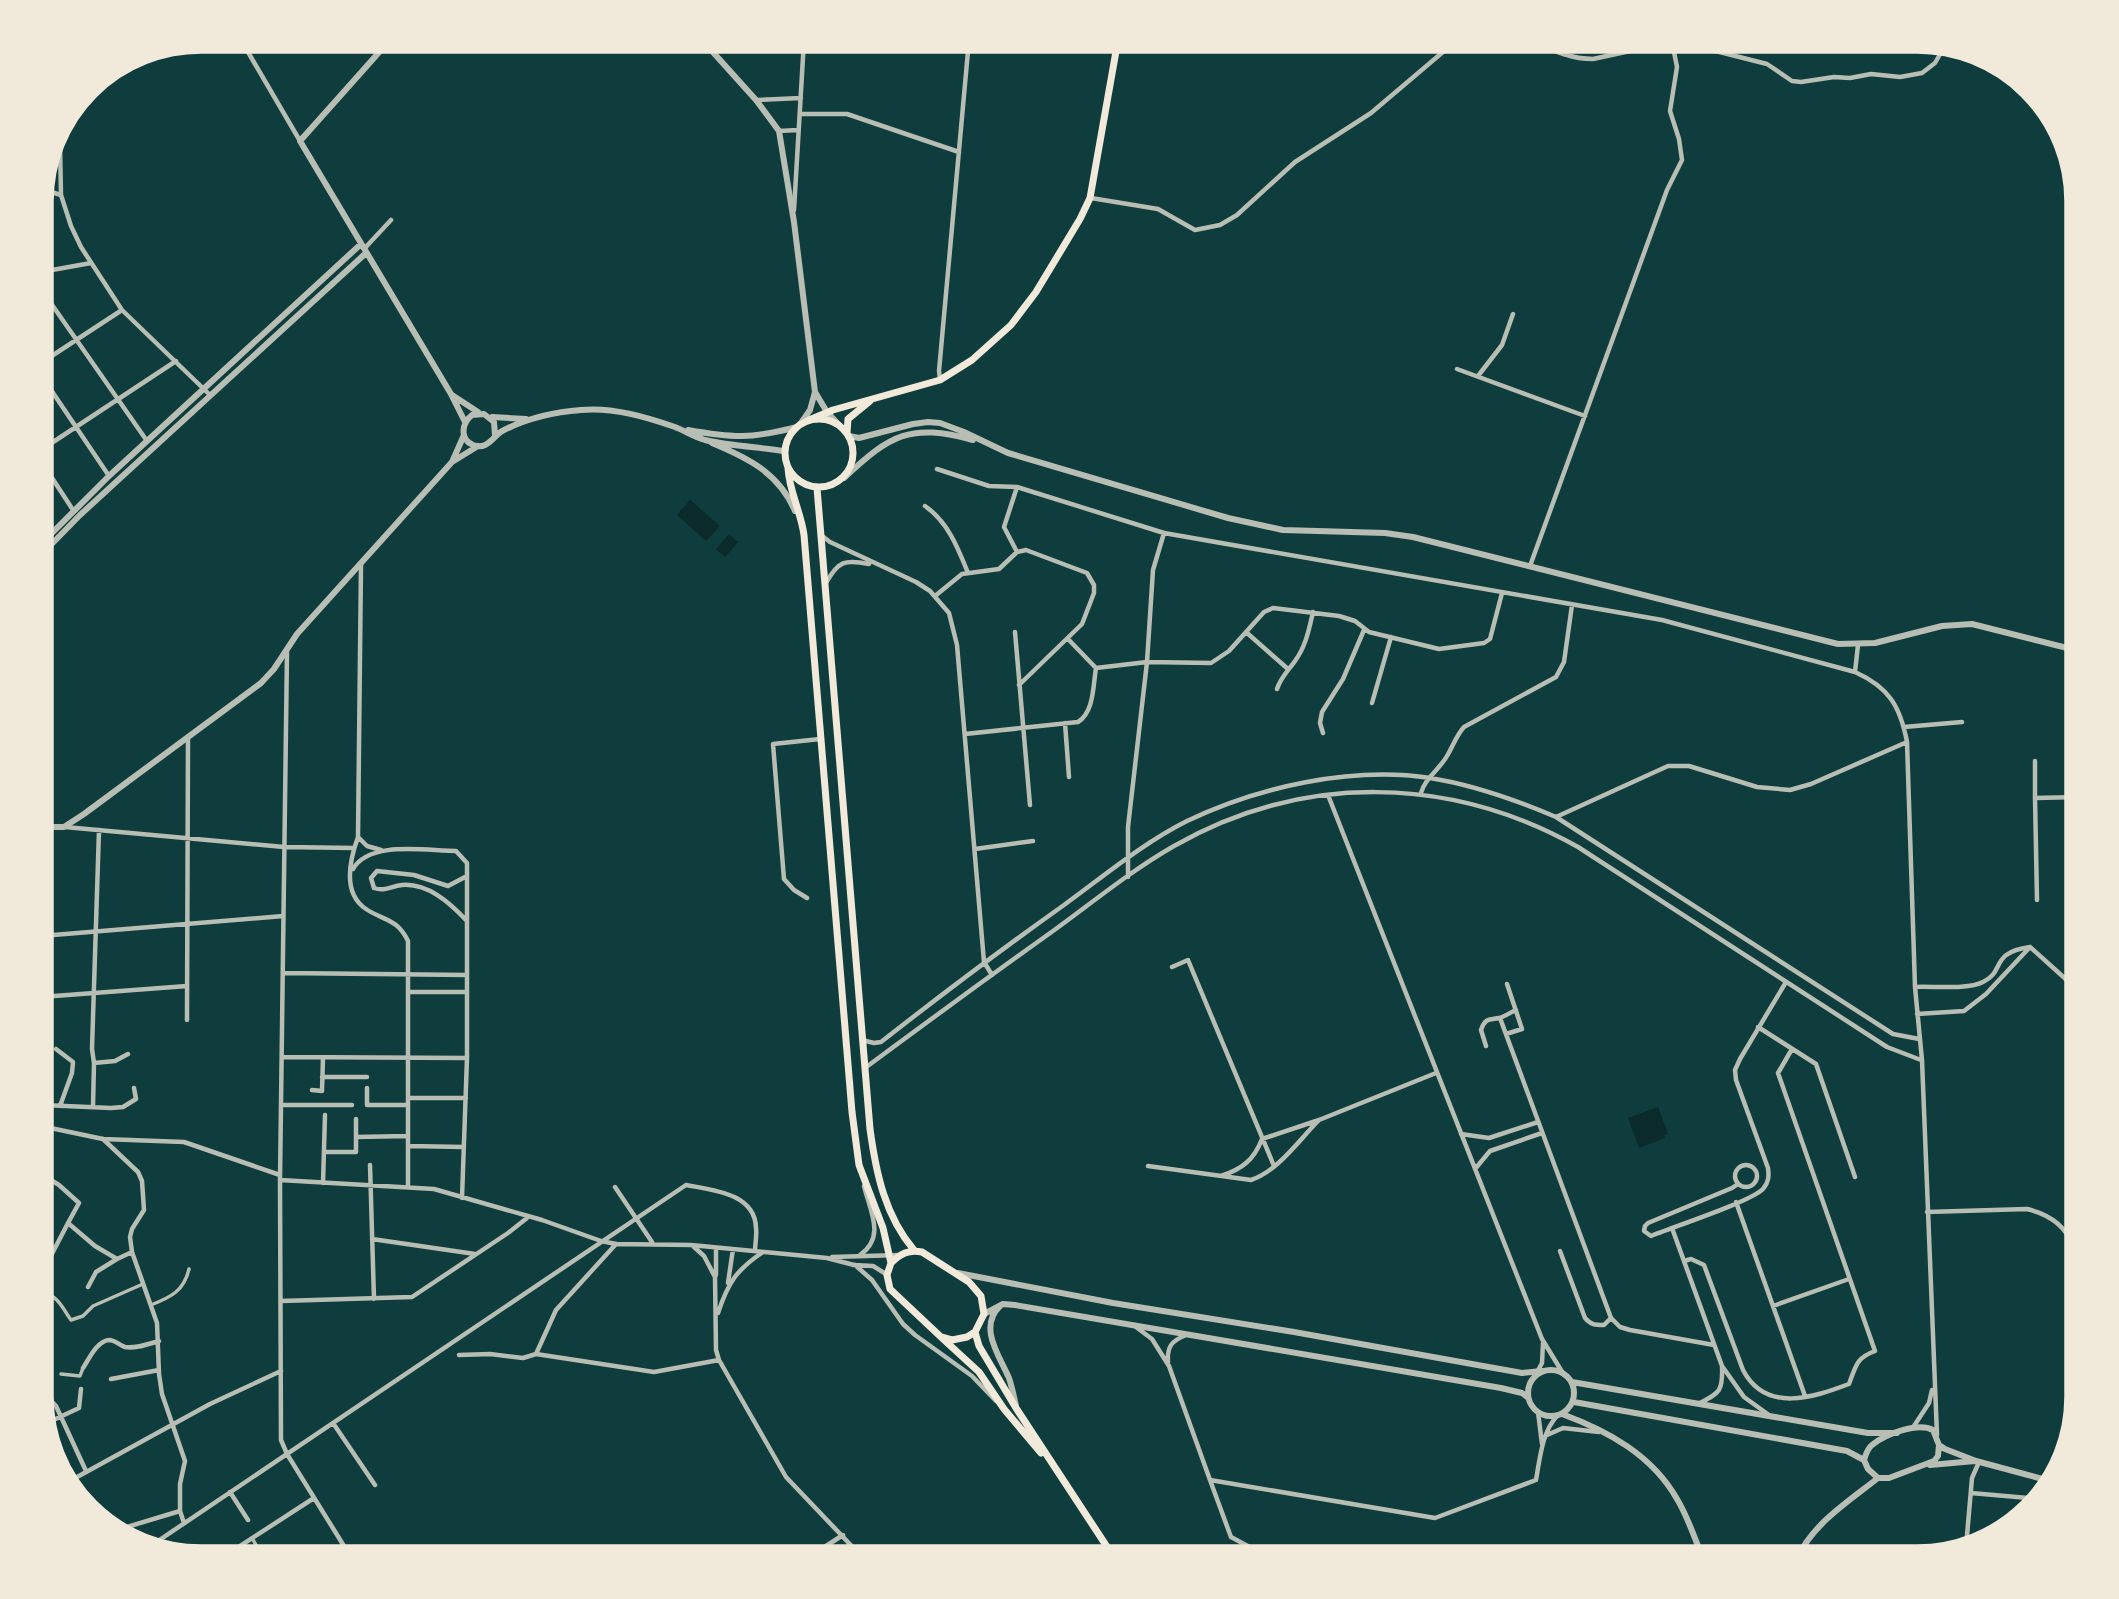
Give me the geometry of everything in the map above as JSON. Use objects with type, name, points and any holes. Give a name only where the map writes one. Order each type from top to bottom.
[{"type":"main road","points":[[1063,1481],[1004,1409],[979,1372],[890,1289],[887,1275],[890,1259],[883,1228],[859,1165],[852,1112],[804,535],[801,514],[790,487],[784,450],[790,433],[827,412],[940,380],[972,360],[1018,316],[1062,252],[1090,198],[1116,53]]},
{"type":"main road","points":[[848,435],[848,419],[876,397]]},
{"type":"main road","points":[[788,468],[800,482],[817,488],[836,484],[850,468],[853,447],[841,427],[825,419],[802,424]]},
{"type":"main road","points":[[817,488],[873,1153],[886,1205],[899,1232],[914,1250]]},
{"type":"main road","points":[[890,1259],[914,1250],[922,1252],[976,1289],[983,1302],[984,1314],[975,1332],[959,1339],[941,1337]]},
{"type":"main road","points":[[975,1332],[979,1346],[1016,1408],[1106,1546]]},
{"type":"street","points":[[249,53],[465,422],[464,435],[452,462]]},
{"type":"street","points":[[300,141],[378,53]]},
{"type":"street","points":[[64,827],[261,683],[297,634],[452,462],[478,446],[487,444],[495,435],[532,419],[559,413],[600,410],[741,438],[757,437],[802,424],[810,410],[815,392],[794,222],[779,131],[756,100],[714,53]]},
{"type":"street","points":[[794,222],[803,53]]},
{"type":"street","points":[[940,380],[968,53]]},
{"type":"street","points":[[1090,198],[1158,209],[1195,230],[1220,225],[1237,215],[1295,162],[1371,113],[1442,53]]},
{"type":"street","points":[[1560,53],[1581,59],[1613,53]]},
{"type":"street","points":[[1530,566],[1667,190],[1682,160],[1670,111],[1676,67],[1674,53]]},
{"type":"street","points":[[1724,53],[1767,64],[1792,81],[1801,82],[1871,74],[1900,77],[1922,74],[1939,55]]},
{"type":"street","points":[[756,100],[801,98]]},
{"type":"street","points":[[800,114],[846,114],[960,152]]},
{"type":"street","points":[[779,131],[798,130]]},
{"type":"street","points":[[60,156],[61,195],[71,226],[91,263],[122,310],[211,396]]},
{"type":"street","points":[[53,193],[61,195]]},
{"type":"street","points":[[53,542],[80,514],[211,396],[391,220]]},
{"type":"street","points":[[53,532],[204,389],[364,249]]},
{"type":"street","points":[[53,270],[91,263]]},
{"type":"street","points":[[53,306],[148,442]]},
{"type":"street","points":[[53,355],[122,310]]},
{"type":"street","points":[[1478,376],[1502,345],[1513,314]]},
{"type":"street","points":[[53,442],[176,361]]},
{"type":"street","points":[[1457,369],[1585,416]]},
{"type":"street","points":[[815,392],[827,412],[841,427]]},
{"type":"street","points":[[53,393],[109,476]]},
{"type":"street","points":[[451,394],[490,417],[532,419]]},
{"type":"street","points":[[465,422],[472,415],[481,413]]},
{"type":"street","points":[[490,417],[495,425],[495,435]]},
{"type":"street","points":[[848,435],[859,438],[928,422],[964,432],[1008,453],[1256,524],[1283,530],[1385,533],[1413,537],[1820,639],[1858,645],[1956,624],[1991,628],[2066,648]]},
{"type":"street","points":[[675,427],[747,458],[775,479],[793,505],[804,535]]},
{"type":"street","points":[[844,478],[879,446],[904,435],[931,431],[981,442]]},
{"type":"street","points":[[464,435],[469,442],[478,446]]},
{"type":"street","points":[[704,440],[784,450]]},
{"type":"street","points":[[937,470],[989,486],[1017,487],[1164,533],[1662,620],[1855,671],[1884,689],[1904,727],[1907,742],[1915,987],[1922,1060],[1937,1436],[1945,1450],[2042,1479]]},
{"type":"street","points":[[53,479],[74,510]]},
{"type":"street","points":[[1017,487],[1004,527],[1017,552]]},
{"type":"street","points":[[925,506],[936,514],[948,531],[968,573]]},
{"type":"street","points":[[1128,877],[1126,860],[1147,662],[1153,569],[1164,533]]},
{"type":"street","points":[[820,534],[830,542],[916,582],[935,596],[949,613],[954,628],[965,734],[984,962],[992,975]]},
{"type":"street","points":[[935,596],[962,574],[999,569],[1017,552],[1026,550],[1082,570],[1091,578],[1094,593],[1082,624],[1020,685]]},
{"type":"street","points":[[824,588],[833,570],[842,563],[853,560],[877,565]]},
{"type":"street","points":[[361,564],[358,837],[349,875],[358,902],[367,910],[395,923],[403,930],[408,941],[408,1187]]},
{"type":"street","points":[[1096,668],[1147,662],[1211,663],[1229,651],[1264,612],[1273,608],[1339,615],[1355,621],[1364,630],[1439,649],[1484,643],[1490,639],[1502,593]]},
{"type":"street","points":[[1421,793],[1464,727],[1556,677],[1563,662],[1572,605]]},
{"type":"street","points":[[1277,689],[1281,677],[1296,660],[1308,637],[1314,612]]},
{"type":"street","points":[[1323,733],[1320,723],[1322,712],[1343,679],[1364,630]]},
{"type":"street","points":[[1014,632],[1030,805]]},
{"type":"street","points":[[1246,632],[1288,668]]},
{"type":"street","points":[[1371,703],[1391,637]]},
{"type":"street","points":[[1068,639],[1096,668]]},
{"type":"street","points":[[1855,671],[1858,645]]},
{"type":"street","points":[[287,651],[280,1178],[281,1440],[345,1546]]},
{"type":"street","points":[[965,734],[1077,722],[1085,718],[1089,710],[1096,668]]},
{"type":"street","points":[[1904,727],[1962,722]]},
{"type":"street","points":[[1065,723],[1069,777]]},
{"type":"street","points":[[187,737],[187,1020]]},
{"type":"street","points":[[807,898],[784,880],[774,744],[821,738]]},
{"type":"street","points":[[1556,817],[1668,766],[1689,766],[1757,787],[1790,790],[1811,784],[1907,742]]},
{"type":"street","points":[[2035,761],[2037,900]]},
{"type":"street","points":[[862,1040],[881,1042],[984,962],[1126,860],[1188,821],[1251,796],[1291,785],[1379,775],[1429,778],[1521,802],[1556,817],[1893,1034],[1919,1039]]},
{"type":"street","points":[[1421,778],[1423,787]]},
{"type":"street","points":[[864,1069],[1172,847],[1223,822],[1297,799],[1391,792],[1421,793],[1475,804],[1549,831],[1578,847],[1887,1047],[1922,1060]]},
{"type":"street","points":[[1210,1480],[1435,1518],[1536,1480],[1542,1448],[1553,1421],[1574,1402],[1575,1388],[1542,1339],[1328,796]]},
{"type":"street","points":[[2035,798],[2066,797]]},
{"type":"street","points":[[53,827],[284,847],[354,848]]},
{"type":"street","points":[[93,1107],[93,993],[99,830]]},
{"type":"street","points":[[358,837],[367,846],[382,850],[456,851],[467,863],[467,1058],[462,1198]]},
{"type":"street","points":[[975,849],[1033,841]]},
{"type":"street","points":[[349,875],[362,858],[382,850]]},
{"type":"street","points":[[467,876],[447,886],[414,875],[391,872],[377,871],[371,878],[374,888],[379,890],[404,885],[436,894],[450,903],[467,921]]},
{"type":"street","points":[[53,935],[284,916]]},
{"type":"street","points":[[1915,987],[1974,985],[1984,982],[2005,954],[2030,947]]},
{"type":"street","points":[[2030,947],[2066,979]]},
{"type":"street","points":[[1917,1014],[1964,1011],[1986,994],[2030,947]]},
{"type":"street","points":[[1172,967],[1188,960],[1274,1166]]},
{"type":"street","points":[[283,973],[467,975]]},
{"type":"street","points":[[1738,1184],[1648,1223],[1644,1231],[1651,1236],[1759,1192],[1766,1186],[1768,1168],[1736,1080],[1735,1070],[1786,982]]},
{"type":"street","points":[[1506,1034],[1522,1029],[1507,984]]},
{"type":"street","points":[[53,996],[187,986]]},
{"type":"street","points":[[408,992],[467,992]]},
{"type":"street","points":[[1486,1046],[1481,1030],[1483,1024],[1490,1017],[1500,1018],[1516,1010]]},
{"type":"street","points":[[1500,1018],[1611,1318],[1620,1327],[1630,1330],[1714,1345]]},
{"type":"street","points":[[1758,1027],[1816,1064],[1855,1177]]},
{"type":"street","points":[[56,1049],[73,1062],[72,1073],[60,1106]]},
{"type":"street","points":[[1684,1261],[1691,1259],[1704,1265],[1743,1370],[1752,1384],[1769,1395],[1794,1400],[1805,1396],[1813,1398],[1849,1384],[1858,1361],[1864,1355],[1875,1351],[1778,1073],[1792,1049]]},
{"type":"street","points":[[94,1063],[115,1062],[128,1055]]},
{"type":"street","points":[[282,1057],[467,1058]]},
{"type":"street","points":[[312,1090],[322,1091],[323,1058]]},
{"type":"street","points":[[1221,1176],[1234,1172],[1252,1159],[1262,1139],[1436,1073]]},
{"type":"street","points":[[322,1077],[367,1077]]},
{"type":"street","points":[[53,1106],[126,1106],[135,1099],[134,1088]]},
{"type":"street","points":[[367,1088],[367,1105],[408,1105]]},
{"type":"street","points":[[408,1098],[466,1098]]},
{"type":"street","points":[[281,1105],[352,1105]]},
{"type":"street","points":[[323,1183],[325,1115]]},
{"type":"street","points":[[324,1152],[356,1152],[356,1119]]},
{"type":"street","points":[[1148,1166],[1251,1180],[1274,1166],[1319,1119]]},
{"type":"street","points":[[1460,1134],[1489,1138],[1538,1122]]},
{"type":"street","points":[[53,1129],[103,1139],[184,1142],[280,1178],[434,1189],[616,1244],[691,1245],[827,1258],[854,1265],[873,1266],[887,1275]]},
{"type":"street","points":[[1517,1129],[1520,1139]]},
{"type":"street","points":[[1475,1170],[1490,1151],[1542,1133]]},
{"type":"street","points":[[356,1137],[408,1136]]},
{"type":"street","points":[[103,1139],[138,1172],[142,1181],[144,1210],[130,1237],[132,1252],[158,1323],[162,1394],[185,1461],[180,1484],[180,1511],[184,1523]]},
{"type":"street","points":[[408,1146],[464,1147]]},
{"type":"street","points":[[1746,1164],[1754,1168],[1757,1175],[1754,1183],[1746,1187],[1738,1184],[1735,1176],[1738,1168],[1746,1164]]},
{"type":"street","points":[[370,1165],[374,1299]]},
{"type":"street","points":[[859,1165],[876,1227],[873,1242],[860,1255]]},
{"type":"street","points":[[53,1181],[79,1203],[53,1252]]},
{"type":"street","points":[[160,1540],[686,1185],[738,1197],[757,1225],[755,1251]]},
{"type":"street","points":[[615,1187],[653,1243]]},
{"type":"street","points":[[1736,1202],[1805,1396]]},
{"type":"street","points":[[1927,1212],[2027,1209],[2057,1223],[2066,1236]]},
{"type":"street","points":[[281,1301],[412,1297],[528,1217]]},
{"type":"street","points":[[68,1223],[95,1246],[117,1259]]},
{"type":"street","points":[[1672,1228],[1722,1366],[1744,1397],[1771,1417]]},
{"type":"street","points":[[372,1239],[476,1254]]},
{"type":"street","points":[[536,1354],[556,1310],[616,1244]]},
{"type":"street","points":[[691,1245],[704,1256],[715,1277]]},
{"type":"street","points":[[716,1248],[716,1350],[719,1360],[786,1477],[853,1546]]},
{"type":"street","points":[[717,1317],[733,1262],[733,1249]]},
{"type":"street","points":[[1560,1251],[1589,1324],[1604,1325],[1611,1318]]},
{"type":"street","points":[[88,1287],[96,1272],[132,1252]]},
{"type":"street","points":[[726,1288],[736,1273],[763,1252]]},
{"type":"street","points":[[827,1258],[860,1255],[890,1259]]},
{"type":"street","points":[[854,1265],[872,1280],[909,1329],[972,1376],[1004,1409]]},
{"type":"street","points":[[151,1305],[180,1289],[186,1283],[189,1269]]},
{"type":"street","points":[[950,1271],[1087,1299],[1294,1332],[1522,1373],[1554,1370],[1564,1374]]},
{"type":"street","points":[[1773,1306],[1849,1279]]},
{"type":"street","points":[[53,1297],[62,1303],[71,1320],[83,1316],[93,1306],[143,1284]]},
{"type":"street","points":[[984,1314],[1003,1304],[1501,1388],[1522,1394],[1538,1412],[1544,1415],[1560,1414],[1640,1453],[1663,1478],[1678,1500],[1697,1546]]},
{"type":"street","points":[[1003,1304],[990,1319],[989,1327],[993,1344],[1010,1382],[1016,1408]]},
{"type":"street","points":[[1132,1325],[1153,1339],[1169,1366],[1231,1537],[1248,1546]]},
{"type":"street","points":[[1169,1366],[1169,1346],[1187,1334]]},
{"type":"street","points":[[1527,1398],[1543,1357],[1542,1339]]},
{"type":"street","points":[[61,1374],[80,1377],[95,1350],[107,1340],[132,1347],[159,1341]]},
{"type":"street","points":[[459,1355],[490,1354],[523,1358],[536,1354],[654,1372],[719,1360]]},
{"type":"street","points":[[1696,1404],[1718,1393],[1722,1388],[1722,1366]]},
{"type":"street","points":[[111,1379],[159,1370]]},
{"type":"street","points":[[76,1477],[210,1404],[281,1371]]},
{"type":"street","points":[[1572,1382],[1868,1433],[1897,1433]]},
{"type":"street","points":[[1914,1426],[1929,1402],[1934,1385]]},
{"type":"street","points":[[54,1418],[79,1408],[81,1389]]},
{"type":"street","points":[[53,1402],[86,1471]]},
{"type":"street","points":[[1574,1402],[1835,1448],[1864,1460],[1868,1469],[1878,1478]]},
{"type":"street","points":[[1538,1412],[1542,1448]]},
{"type":"street","points":[[333,1423],[375,1485]]},
{"type":"street","points":[[1864,1460],[1873,1444],[1914,1426],[1928,1427],[1937,1436]]},
{"type":"street","points":[[1546,1436],[1563,1428],[1603,1433]]},
{"type":"street","points":[[1804,1546],[1818,1527],[1878,1478],[1889,1478],[1934,1461],[1940,1445]]},
{"type":"street","points":[[1921,1466],[1978,1461]]},
{"type":"street","points":[[1967,1538],[1972,1478],[1978,1461]]},
{"type":"street","points":[[230,1492],[248,1521]]},
{"type":"street","points":[[1971,1493],[2027,1498]]},
{"type":"street","points":[[240,1546],[314,1498]]},
{"type":"street","points":[[128,1527],[180,1511]]},
{"type":"street","points":[[826,1546],[843,1535]]},
{"type":"street","points":[[252,1538],[257,1546]]},
{"type":"water","points":[[690,500],[720,526],[706,541],[677,515]]},
{"type":"water","points":[[729,534],[738,542],[725,557],[716,549]]},
{"type":"water","points":[[1658,1107],[1668,1134],[1664,1135],[1665,1138],[1639,1148],[1628,1118]]}]
